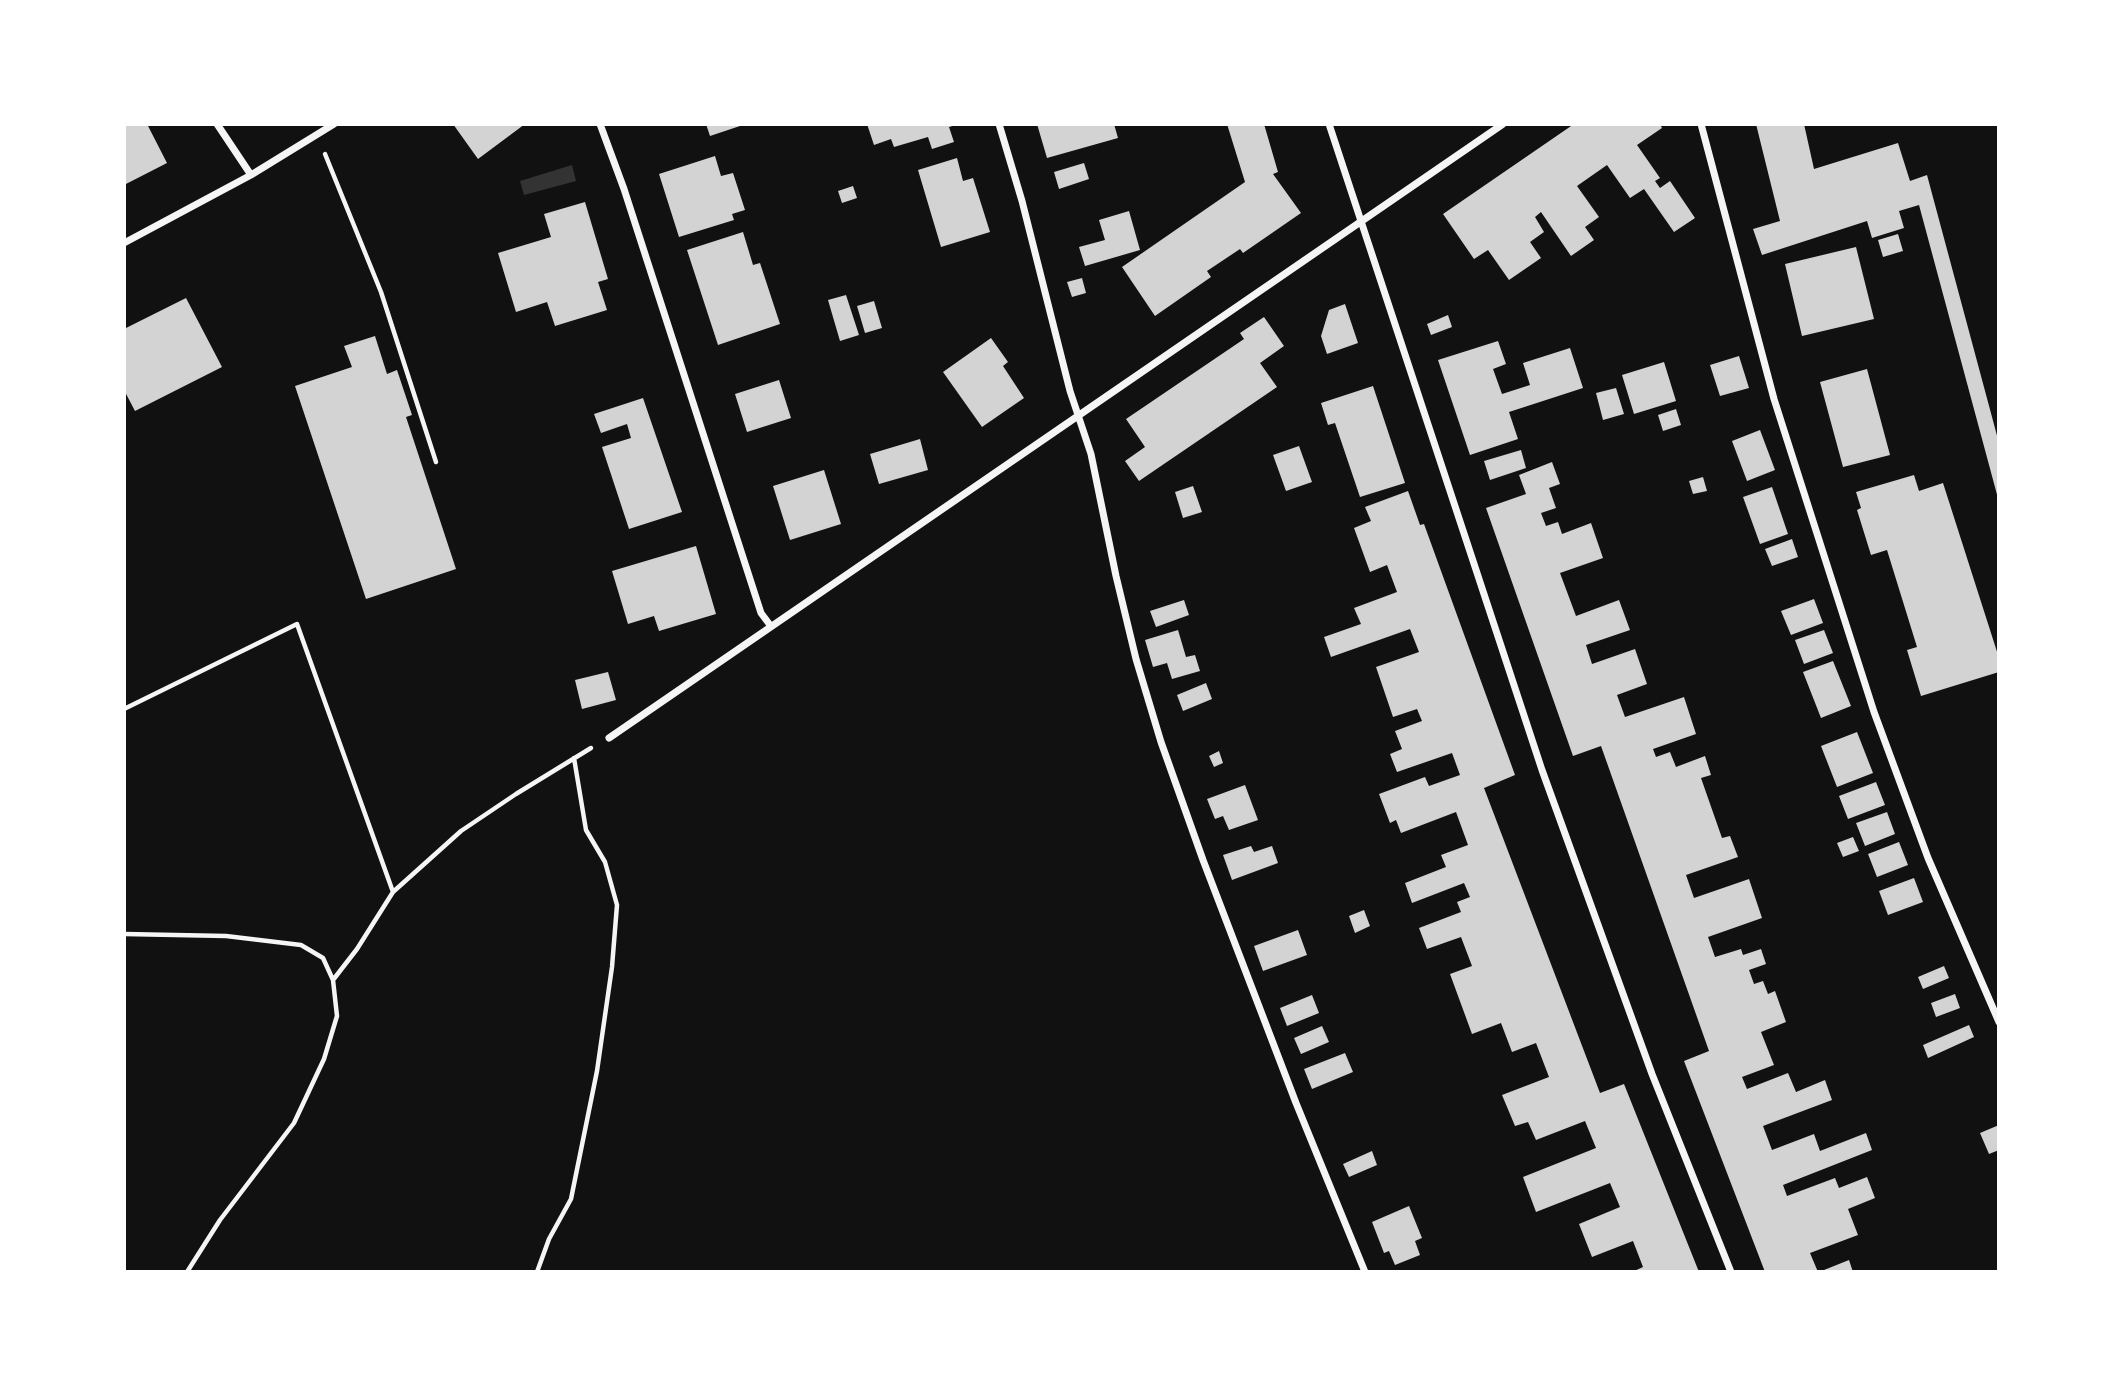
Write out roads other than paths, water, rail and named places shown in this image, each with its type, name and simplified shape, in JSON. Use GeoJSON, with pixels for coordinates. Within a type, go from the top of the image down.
{"type":"FeatureCollection","features":[{"type":"Feature","properties":{"kind":"street"},"geometry":{"type":"LineString","coordinates":[[216,124],[251,175]]}},
{"type":"Feature","properties":{"kind":"street"},"geometry":{"type":"LineString","coordinates":[[124,243],[251,175],[334,124]]}},
{"type":"Feature","properties":{"kind":"street"},"geometry":{"type":"LineString","coordinates":[[600,124],[624,189],[761,613],[771,625]]}},
{"type":"Feature","properties":{"kind":"street"},"geometry":{"type":"LineString","coordinates":[[999,124],[1022,201],[1070,391],[1091,454],[1136,659],[1161,742],[1296,1103],[1365,1272]]}},
{"type":"Feature","properties":{"kind":"street"},"geometry":{"type":"LineString","coordinates":[[1329,124],[1542,770],[1652,1074],[1731,1272]]}},
{"type":"Feature","properties":{"kind":"street"},"geometry":{"type":"LineString","coordinates":[[609,738],[1503,124]]}},
{"type":"Feature","properties":{"kind":"street"},"geometry":{"type":"LineString","coordinates":[[1702,124],[1774,399],[1836,598],[1874,712],[1928,858],[1999,1022]]}}]}
